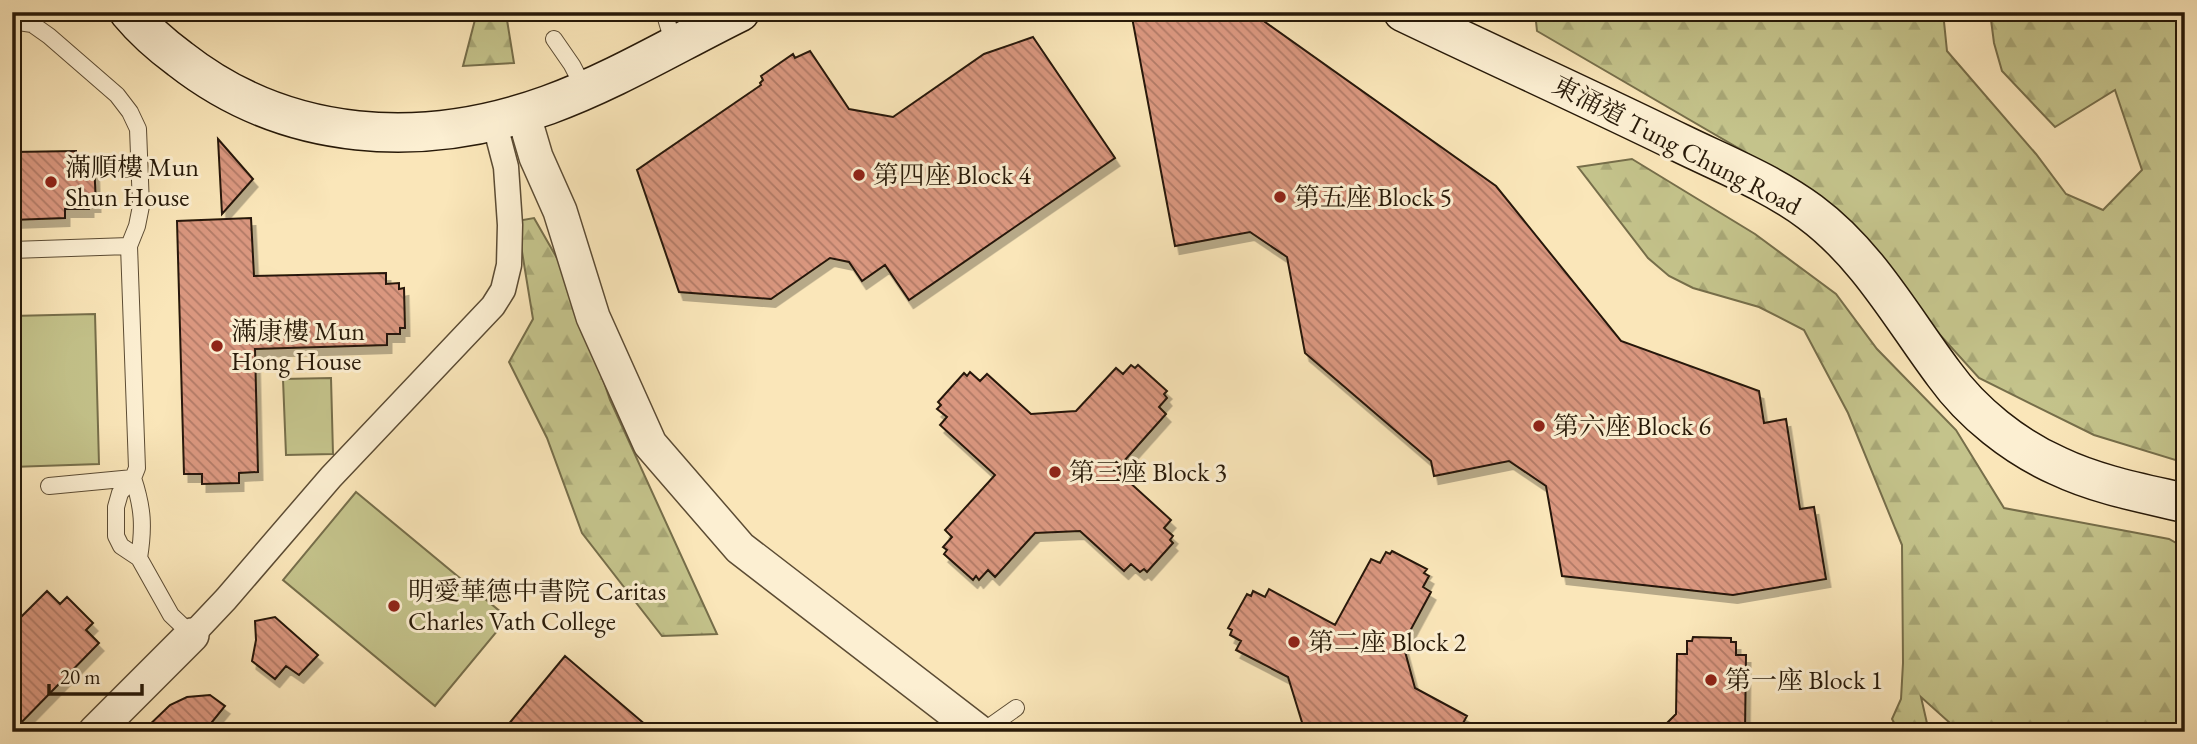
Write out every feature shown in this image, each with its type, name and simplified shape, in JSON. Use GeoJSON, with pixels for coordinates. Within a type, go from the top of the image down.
{"type":"FeatureCollection","features":[{"type":"Feature","properties":{"kind":"main road"},"geometry":{"type":"LineString","coordinates":[[129,12],[164,47],[202,75],[259,106],[332,128],[372,132],[429,131],[508,117],[585,90],[668,29],[740,12]]}},
{"type":"Feature","properties":{"kind":"main road","name":"東涌道 Tung Chung Road"},"geometry":{"type":"LineString","coordinates":[[1402,12],[1670,138],[1792,200],[1825,224],[1857,255],[1891,297],[1946,378],[2003,432],[2025,448],[2068,470],[2131,491],[2185,503]]}},
{"type":"Feature","properties":{"kind":"street"},"geometry":{"type":"LineString","coordinates":[[95,732],[226,599],[331,477],[493,306],[503,290],[509,265],[510,225],[506,167],[508,117]]}},
{"type":"Feature","properties":{"kind":"street"},"geometry":{"type":"LineString","coordinates":[[508,117],[536,157],[560,211],[593,317],[650,444],[740,548],[980,732]]}},
{"type":"Feature","properties":{"kind":"lane"},"geometry":{"type":"LineString","coordinates":[[12,21],[32,24],[49,36],[117,95],[130,112],[138,129],[141,206],[129,246],[137,468],[133,478],[120,493],[116,507],[116,536],[121,546],[139,558],[171,615],[192,635]]}},
{"type":"Feature","properties":{"kind":"lane"},"geometry":{"type":"LineString","coordinates":[[554,39],[585,90]]}},
{"type":"Feature","properties":{"kind":"lane"},"geometry":{"type":"LineString","coordinates":[[12,250],[129,246]]}},
{"type":"Feature","properties":{"kind":"lane"},"geometry":{"type":"LineString","coordinates":[[49,486],[133,478]]}},
{"type":"Feature","properties":{"kind":"lane"},"geometry":{"type":"LineString","coordinates":[[133,478],[141,501],[142,536],[139,558]]}},
{"type":"Feature","properties":{"kind":"lane"},"geometry":{"type":"LineString","coordinates":[[980,732],[1016,708]]}},
{"type":"Feature","properties":{"kind":"green space"},"geometry":{"type":"Polygon","coordinates":[[[477,12],[568,12],[564,17],[507,20],[514,63],[463,66],[477,12]]]}},
{"type":"Feature","properties":{"kind":"green space"},"geometry":{"type":"Polygon","coordinates":[[[1535,12],[1943,12],[1947,51],[2036,154],[2066,194],[2103,210],[2142,170],[2115,90],[2055,127],[2002,71],[1994,43],[1990,12],[2185,12],[2185,463],[2094,435],[1979,378],[1800,184],[1537,31],[1535,12]]]}},
{"type":"Feature","properties":{"kind":"green space"},"geometry":{"type":"Polygon","coordinates":[[[1632,159],[1755,234],[1836,294],[1877,349],[1956,430],[2004,508],[2169,539],[2185,548],[2185,732],[1960,732],[1921,697],[1929,732],[1899,732],[1892,719],[1901,699],[1902,545],[1848,413],[1804,330],[1759,307],[1693,288],[1669,276],[1648,258],[1578,167],[1632,159]]]}},
{"type":"Feature","properties":{"kind":"green space"},"geometry":{"type":"Polygon","coordinates":[[[534,218],[569,279],[610,400],[717,634],[662,636],[582,533],[547,438],[509,362],[533,319],[517,221],[534,218]]]}},
{"type":"Feature","properties":{"kind":"green space"},"geometry":{"type":"Polygon","coordinates":[[[95,314],[99,464],[12,467],[12,316],[95,314]]]}},
{"type":"Feature","properties":{"kind":"green space"},"geometry":{"type":"Polygon","coordinates":[[[331,378],[333,454],[286,455],[283,379],[331,378]]]}},
{"type":"Feature","properties":{"kind":"green space"},"geometry":{"type":"Polygon","coordinates":[[[356,492],[508,618],[435,706],[283,580],[356,492]]]}},
{"type":"Feature","properties":{"kind":"building"},"geometry":{"type":"Polygon","coordinates":[[[1131,12],[1251,12],[1496,186],[1621,341],[1759,391],[1764,423],[1786,419],[1800,509],[1814,507],[1826,579],[1733,595],[1562,576],[1546,486],[1509,461],[1434,476],[1431,461],[1305,353],[1287,257],[1250,232],[1175,246],[1131,12]]]}},
{"type":"Feature","properties":{"kind":"building"},"geometry":{"type":"Polygon","coordinates":[[[1033,37],[1115,158],[909,300],[885,265],[862,281],[849,262],[830,258],[771,299],[679,292],[637,170],[761,85],[761,76],[793,54],[795,58],[810,51],[849,109],[893,117],[984,54],[1033,37]]]}},
{"type":"Feature","properties":{"kind":"building"},"geometry":{"type":"Polygon","coordinates":[[[218,139],[253,179],[222,214],[218,139]]]}},
{"type":"Feature","properties":{"kind":"building","name":"滿順樓 Mun Shun House"},"geometry":{"type":"Polygon","coordinates":[[[76,151],[76,157],[87,156],[87,162],[94,162],[96,204],[89,204],[89,209],[65,209],[65,218],[12,220],[12,152],[76,151]]]}},
{"type":"Feature","properties":{"kind":"building","name":"滿康樓 Mun Hong House"},"geometry":{"type":"Polygon","coordinates":[[[251,218],[254,276],[386,273],[386,284],[399,283],[399,289],[404,288],[405,328],[400,328],[400,334],[387,334],[387,345],[255,349],[258,472],[239,473],[239,483],[202,484],[202,474],[184,474],[177,221],[251,218]]]}},
{"type":"Feature","properties":{"kind":"building","name":"第三座 Block 3"},"geometry":{"type":"Polygon","coordinates":[[[1131,365],[1135,368],[1138,365],[1167,391],[1164,394],[1167,398],[1159,407],[1166,414],[1116,470],[1171,520],[1164,528],[1173,536],[1170,540],[1173,543],[1147,572],[1144,569],[1140,572],[1131,564],[1124,571],[1080,531],[1035,533],[995,577],[988,570],[979,580],[976,576],[973,580],[944,554],[947,550],[943,547],[952,537],[945,530],[995,475],[940,425],[947,417],[937,409],[941,405],[938,402],[964,373],[967,376],[970,372],[980,381],[987,374],[1031,414],[1076,411],[1116,368],[1123,374],[1131,365]]]}},
{"type":"Feature","properties":{"kind":"building","name":"第二座 Block 2"},"geometry":{"type":"Polygon","coordinates":[[[1392,551],[1427,569],[1424,573],[1429,576],[1423,587],[1431,592],[1403,644],[1415,688],[1467,716],[1458,732],[1305,732],[1288,677],[1236,650],[1241,641],[1230,635],[1232,630],[1228,628],[1247,594],[1251,596],[1253,591],[1265,597],[1269,589],[1335,625],[1371,559],[1380,563],[1386,552],[1390,554],[1392,551]]]}},
{"type":"Feature","properties":{"kind":"building"},"geometry":{"type":"Polygon","coordinates":[[[47,591],[60,604],[67,597],[93,623],[86,630],[99,643],[12,732],[12,626],[47,591]]]}},
{"type":"Feature","properties":{"kind":"building"},"geometry":{"type":"Polygon","coordinates":[[[275,617],[318,655],[299,675],[286,666],[275,679],[252,661],[256,640],[255,621],[275,617]]]}},
{"type":"Feature","properties":{"kind":"building","name":"第一座 Block 1"},"geometry":{"type":"Polygon","coordinates":[[[1693,637],[1731,638],[1731,642],[1736,642],[1736,655],[1746,655],[1745,732],[1658,732],[1676,714],[1677,654],[1687,654],[1687,641],[1692,641],[1693,637]]]}},
{"type":"Feature","properties":{"kind":"building"},"geometry":{"type":"Polygon","coordinates":[[[565,656],[654,732],[502,732],[565,656]]]}},
{"type":"Feature","properties":{"kind":"building"},"geometry":{"type":"Polygon","coordinates":[[[210,695],[225,706],[204,732],[142,732],[170,705],[187,697],[210,695]]]}},
{"type":"Feature","properties":{"kind":"place","name":"第四座 Block 4"},"geometry":{"type":"Point","coordinates":[859,175]}},
{"type":"Feature","properties":{"kind":"place","name":"滿順樓 Mun Shun House"},"geometry":{"type":"Point","coordinates":[51,182]}},
{"type":"Feature","properties":{"kind":"place","name":"第五座 Block 5"},"geometry":{"type":"Point","coordinates":[1280,197]}},
{"type":"Feature","properties":{"kind":"place","name":"滿康樓 Mun Hong House"},"geometry":{"type":"Point","coordinates":[217,346]}},
{"type":"Feature","properties":{"kind":"place","name":"第六座 Block 6"},"geometry":{"type":"Point","coordinates":[1539,426]}},
{"type":"Feature","properties":{"kind":"place","name":"第三座 Block 3"},"geometry":{"type":"Point","coordinates":[1055,472]}},
{"type":"Feature","properties":{"kind":"place","name":"明愛華德中書院 Caritas Charles Vath College"},"geometry":{"type":"Point","coordinates":[394,606]}},
{"type":"Feature","properties":{"kind":"place","name":"第二座 Block 2"},"geometry":{"type":"Point","coordinates":[1294,642]}},
{"type":"Feature","properties":{"kind":"place","name":"第一座 Block 1"},"geometry":{"type":"Point","coordinates":[1711,680]}}]}
